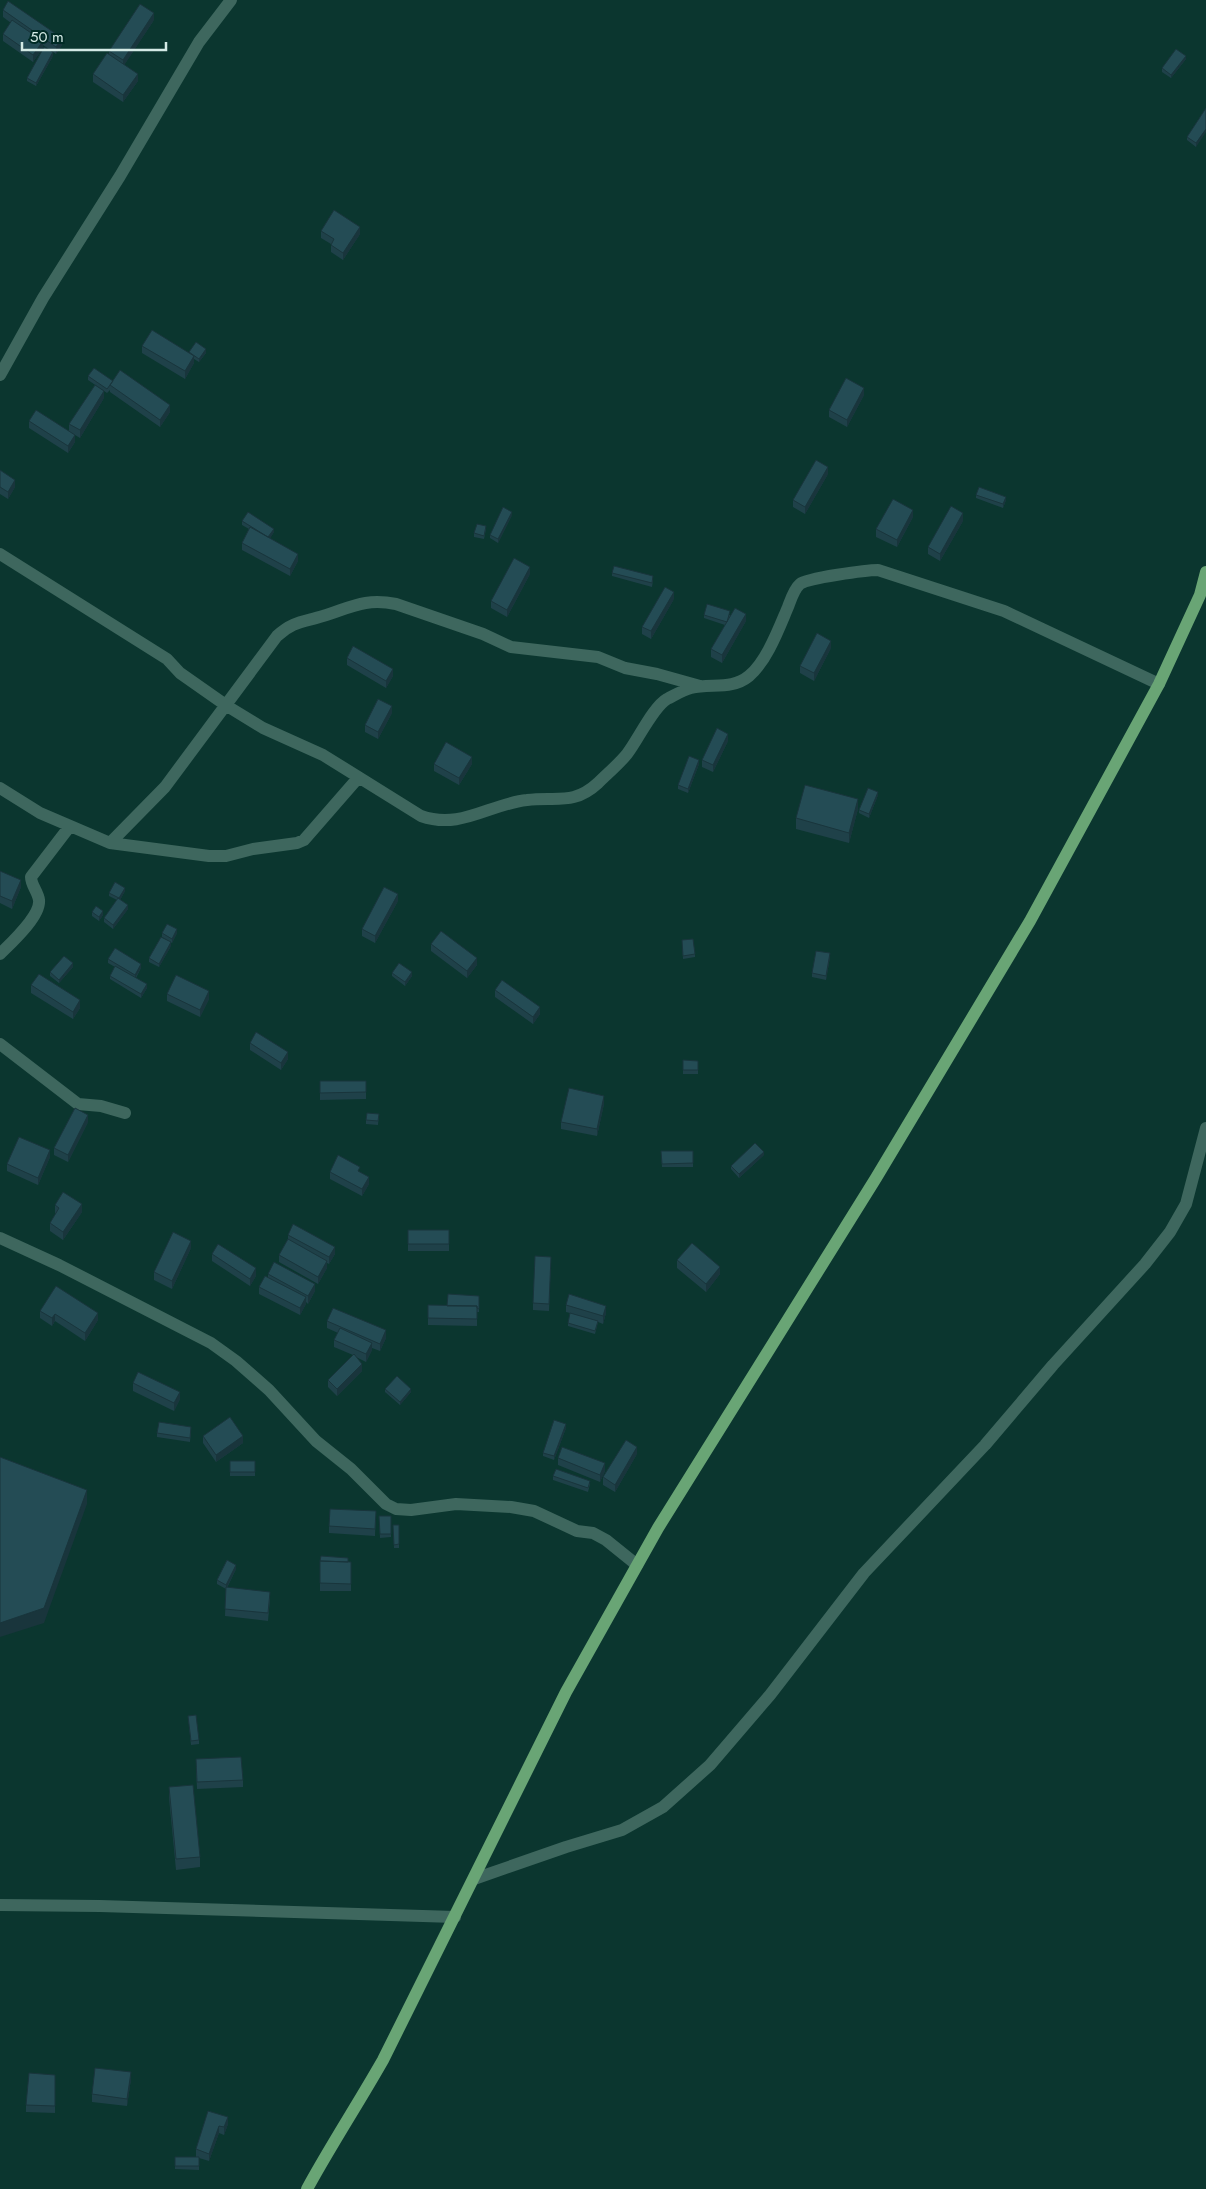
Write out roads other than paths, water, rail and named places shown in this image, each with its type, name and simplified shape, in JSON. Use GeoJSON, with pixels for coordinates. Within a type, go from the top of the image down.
{"type":"FeatureCollection","features":[{"type":"Feature","properties":{"kind":"main road"},"geometry":{"type":"LineString","coordinates":[[306,2189],[383,2060],[566,1692],[658,1528],[876,1178],[1025,929],[1203,600],[1206,572]]}},
{"type":"Feature","properties":{"kind":"street"},"geometry":{"type":"LineString","coordinates":[[0,375],[43,298],[120,176],[199,42],[230,0]]}},
{"type":"Feature","properties":{"kind":"street"},"geometry":{"type":"LineString","coordinates":[[0,554],[167,660],[180,673],[227,706],[263,728],[323,755],[421,816],[438,821],[460,819],[527,800],[564,800],[581,796],[627,754],[665,701],[690,688],[739,682],[756,669],[801,582],[867,570],[878,570],[1004,611],[1159,684]]}},
{"type":"Feature","properties":{"kind":"street"},"geometry":{"type":"LineString","coordinates":[[110,843],[165,787],[227,706],[277,636],[286,628],[299,621],[323,616],[354,604],[368,601],[396,604],[483,634],[511,647],[598,657],[625,668],[702,686]]}},
{"type":"Feature","properties":{"kind":"street"},"geometry":{"type":"LineString","coordinates":[[0,788],[40,813],[110,843],[209,856],[226,856],[253,849],[297,843],[304,840],[358,778]]}},
{"type":"Feature","properties":{"kind":"street"},"geometry":{"type":"LineString","coordinates":[[0,954],[24,930],[38,910],[39,898],[31,877],[70,826]]}},
{"type":"Feature","properties":{"kind":"street"},"geometry":{"type":"LineString","coordinates":[[0,1044],[78,1104],[101,1106],[125,1113]]}},
{"type":"Feature","properties":{"kind":"street"},"geometry":{"type":"LineString","coordinates":[[474,1879],[622,1830],[663,1807],[710,1766],[770,1696],[864,1574],[985,1444],[1053,1364],[1145,1264],[1170,1232],[1186,1204],[1206,1128]]}},
{"type":"Feature","properties":{"kind":"street"},"geometry":{"type":"LineString","coordinates":[[0,1238],[59,1265],[212,1343],[269,1390],[316,1442],[351,1469],[386,1504],[396,1509],[411,1510],[456,1504],[511,1507],[534,1511],[577,1531],[593,1533],[606,1540],[638,1565]]}},
{"type":"Feature","properties":{"kind":"street"},"geometry":{"type":"LineString","coordinates":[[0,1905],[110,1906],[455,1917]]}}]}
